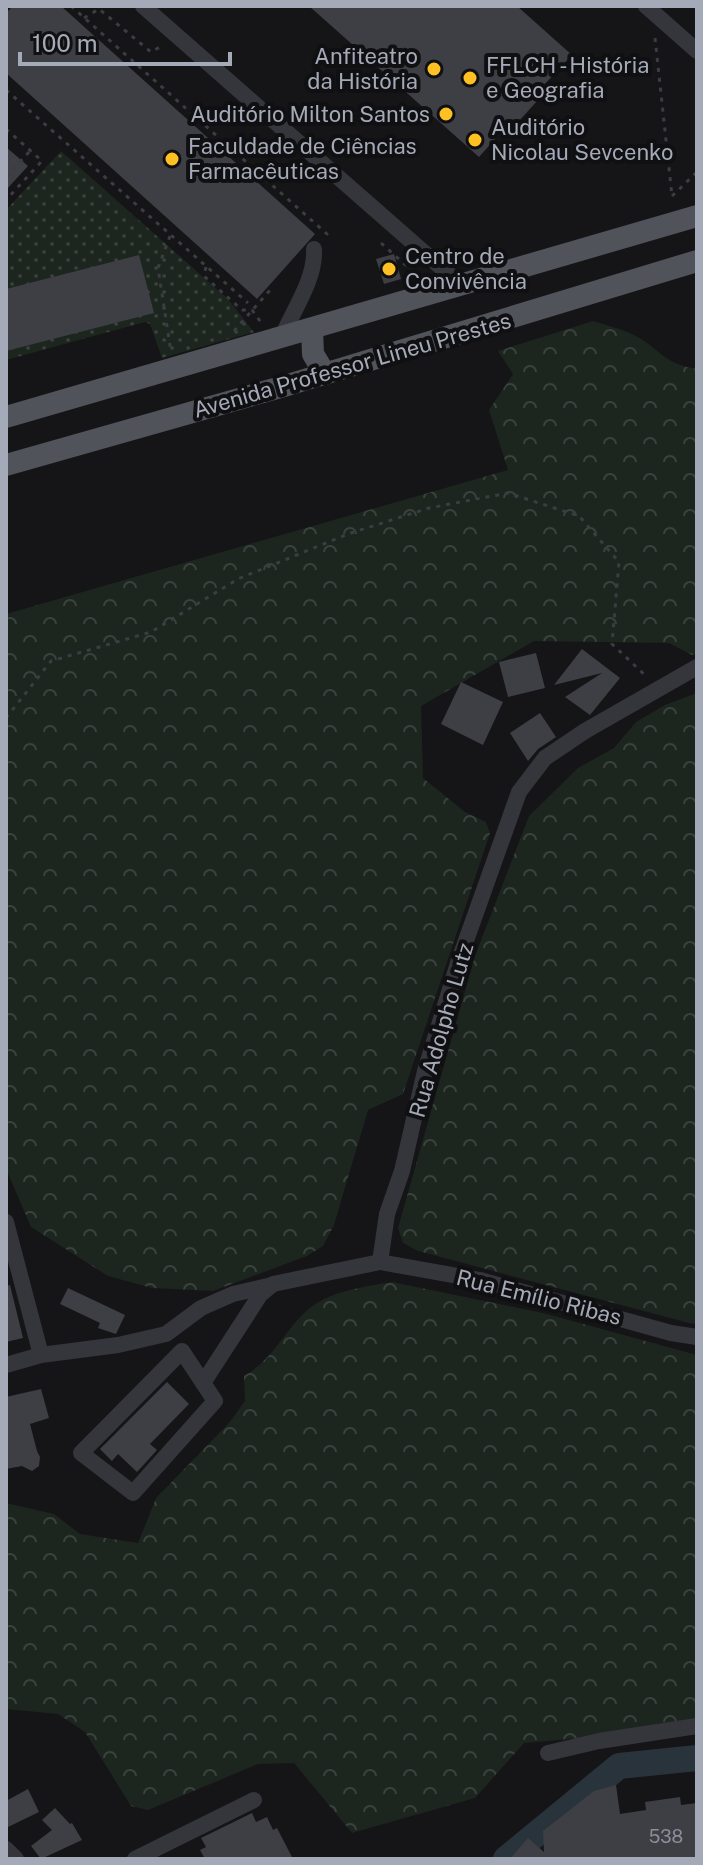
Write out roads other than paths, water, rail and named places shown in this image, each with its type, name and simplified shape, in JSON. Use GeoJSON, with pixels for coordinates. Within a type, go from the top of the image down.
{"type":"FeatureCollection","features":[{"type":"Feature","properties":{"kind":"main road","name":"Avenida Professor Lineu Prestes"},"geometry":{"type":"LineString","coordinates":[[6,417],[697,216]]}},
{"type":"Feature","properties":{"kind":"main road","name":"Avenida Professor Lineu Prestes"},"geometry":{"type":"LineString","coordinates":[[6,465],[325,374],[697,261]]}},
{"type":"Feature","properties":{"kind":"main road"},"geometry":{"type":"LineString","coordinates":[[312,329],[313,354],[325,374]]}},
{"type":"Feature","properties":{"kind":"main road"},"geometry":{"type":"LineString","coordinates":[[285,338],[297,351],[301,381]]}},
{"type":"Feature","properties":{"kind":"street"},"geometry":{"type":"LineString","coordinates":[[143,6],[460,284]]}},
{"type":"Feature","properties":{"kind":"street"},"geometry":{"type":"LineString","coordinates":[[657,10],[697,51]]}},
{"type":"Feature","properties":{"kind":"street"},"geometry":{"type":"LineString","coordinates":[[285,338],[310,275],[314,249]]}},
{"type":"Feature","properties":{"kind":"street","name":"Rua Adolpho Lutz"},"geometry":{"type":"LineString","coordinates":[[380,1262],[387,1214],[402,1171],[425,1071],[458,963],[519,792],[545,758],[585,731],[697,667]]}},
{"type":"Feature","properties":{"kind":"street"},"geometry":{"type":"LineString","coordinates":[[6,1222],[41,1355]]}},
{"type":"Feature","properties":{"kind":"street"},"geometry":{"type":"LineString","coordinates":[[6,1365],[41,1355],[118,1345],[166,1334],[201,1308],[233,1294],[380,1262]]}},
{"type":"Feature","properties":{"kind":"street","name":"Rua Emílio Ribas"},"geometry":{"type":"LineString","coordinates":[[380,1262],[480,1280],[671,1333],[697,1337]]}},
{"type":"Feature","properties":{"kind":"street"},"geometry":{"type":"LineString","coordinates":[[203,1383],[260,1295],[273,1284]]}},
{"type":"Feature","properties":{"kind":"street"},"geometry":{"type":"LineString","coordinates":[[182,1351],[203,1383],[215,1401],[133,1493],[81,1453],[182,1351]]}},
{"type":"Feature","properties":{"kind":"street"},"geometry":{"type":"LineString","coordinates":[[548,1753],[599,1741],[697,1726]]}},
{"type":"Feature","properties":{"kind":"street"},"geometry":{"type":"LineString","coordinates":[[135,1859],[254,1800]]}},
{"type":"Feature","properties":{"kind":"waterway"},"geometry":{"type":"LineString","coordinates":[[506,1859],[619,1766],[697,1758]]}},
{"type":"Feature","properties":{"kind":"place","name":"Anfiteatro da História"},"geometry":{"type":"Point","coordinates":[434,69]}},
{"type":"Feature","properties":{"kind":"place","name":"FFLCH - História e Geografia"},"geometry":{"type":"Point","coordinates":[470,78]}},
{"type":"Feature","properties":{"kind":"place","name":"Auditório Milton Santos"},"geometry":{"type":"Point","coordinates":[446,114]}},
{"type":"Feature","properties":{"kind":"place","name":"Auditório Nicolau Sevcenko"},"geometry":{"type":"Point","coordinates":[475,140]}},
{"type":"Feature","properties":{"kind":"place","name":"Faculdade de Ciências Farmacêuticas"},"geometry":{"type":"Point","coordinates":[172,159]}},
{"type":"Feature","properties":{"kind":"place","name":"Centro de Convivência"},"geometry":{"type":"Point","coordinates":[389,269]}}]}
